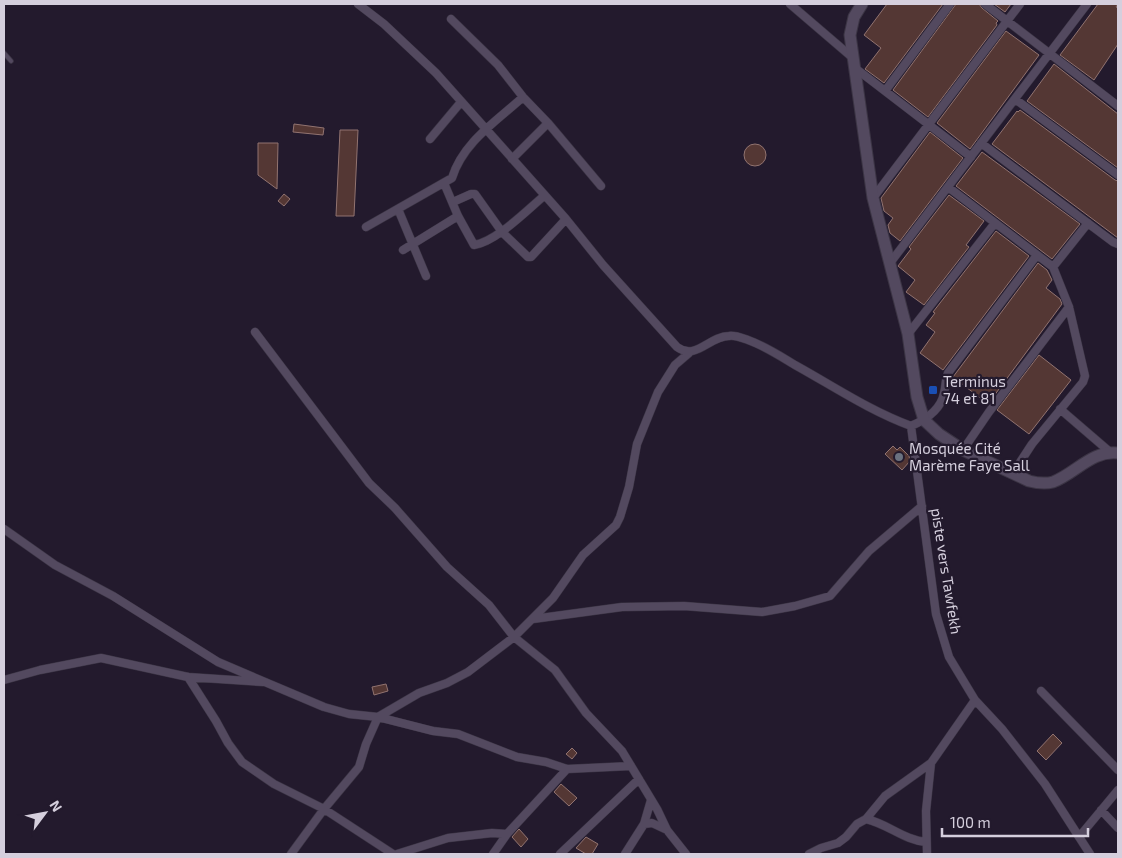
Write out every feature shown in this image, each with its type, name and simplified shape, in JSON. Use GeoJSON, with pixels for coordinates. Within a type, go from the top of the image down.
{"type":"FeatureCollection","features":[{"type":"Feature","properties":{"kind":"street"},"geometry":{"type":"LineString","coordinates":[[358,4],[384,24],[436,73],[566,219],[603,265],[676,348],[689,353]]}},
{"type":"Feature","properties":{"kind":"street"},"geometry":{"type":"LineString","coordinates":[[790,4],[886,91],[971,157]]}},
{"type":"Feature","properties":{"kind":"street"},"geometry":{"type":"LineString","coordinates":[[862,4],[854,17],[850,35],[873,198],[908,334],[917,397],[924,420],[938,434],[963,450],[1029,481],[1038,483],[1053,482],[1093,458],[1114,452]]}},
{"type":"Feature","properties":{"kind":"street"},"geometry":{"type":"LineString","coordinates":[[886,91],[950,4]]}},
{"type":"Feature","properties":{"kind":"street"},"geometry":{"type":"LineString","coordinates":[[985,4],[1118,106]]}},
{"type":"Feature","properties":{"kind":"street"},"geometry":{"type":"LineString","coordinates":[[873,198],[1020,4]]}},
{"type":"Feature","properties":{"kind":"street"},"geometry":{"type":"LineString","coordinates":[[890,263],[1087,4]]}},
{"type":"Feature","properties":{"kind":"street"},"geometry":{"type":"LineString","coordinates":[[452,19],[498,65],[601,186]]}},
{"type":"Feature","properties":{"kind":"street"},"geometry":{"type":"LineString","coordinates":[[366,227],[452,178],[456,165],[468,147],[485,129],[523,96]]}},
{"type":"Feature","properties":{"kind":"street"},"geometry":{"type":"LineString","coordinates":[[1015,99],[1118,175]]}},
{"type":"Feature","properties":{"kind":"street"},"geometry":{"type":"LineString","coordinates":[[430,139],[461,102]]}},
{"type":"Feature","properties":{"kind":"street"},"geometry":{"type":"LineString","coordinates":[[512,159],[548,123]]}},
{"type":"Feature","properties":{"kind":"street"},"geometry":{"type":"LineString","coordinates":[[981,143],[1088,224],[1118,244]]}},
{"type":"Feature","properties":{"kind":"street"},"geometry":{"type":"LineString","coordinates":[[444,183],[458,216],[474,245],[502,232],[544,196]]}},
{"type":"Feature","properties":{"kind":"street"},"geometry":{"type":"LineString","coordinates":[[948,186],[1053,267],[1069,307],[1085,376],[1083,382],[1032,444],[1013,473]]}},
{"type":"Feature","properties":{"kind":"street"},"geometry":{"type":"LineString","coordinates":[[453,202],[475,194],[502,232],[528,257],[566,219]]}},
{"type":"Feature","properties":{"kind":"street"},"geometry":{"type":"LineString","coordinates":[[398,209],[426,276]]}},
{"type":"Feature","properties":{"kind":"street"},"geometry":{"type":"LineString","coordinates":[[403,250],[458,216]]}},
{"type":"Feature","properties":{"kind":"street"},"geometry":{"type":"LineString","coordinates":[[908,334],[995,223]]}},
{"type":"Feature","properties":{"kind":"street"},"geometry":{"type":"LineString","coordinates":[[1053,267],[1088,224]]}},
{"type":"Feature","properties":{"kind":"street"},"geometry":{"type":"LineString","coordinates":[[291,854],[359,766],[378,717],[419,693],[468,672],[514,637],[553,598],[583,555],[616,525],[629,487],[637,444],[650,417],[658,392],[675,366],[689,353],[723,337],[735,336],[768,349],[866,406],[911,426],[924,420],[935,411],[943,399],[948,373],[1037,255]]}},
{"type":"Feature","properties":{"kind":"street"},"geometry":{"type":"LineString","coordinates":[[963,450],[989,412],[1069,307]]}},
{"type":"Feature","properties":{"kind":"street"},"geometry":{"type":"LineString","coordinates":[[255,332],[369,483],[395,508],[446,567],[489,605],[514,637],[554,670],[586,714],[622,751],[667,830],[686,854]]}},
{"type":"Feature","properties":{"kind":"street"},"geometry":{"type":"LineString","coordinates":[[1060,409],[1114,452]]}},
{"type":"Feature","properties":{"kind":"street","name":"piste vers Tawfekh"},"geometry":{"type":"LineString","coordinates":[[911,426],[936,614],[950,656],[975,700],[1020,751],[1045,784],[1090,854]]}},
{"type":"Feature","properties":{"kind":"street"},"geometry":{"type":"LineString","coordinates":[[533,619],[622,607],[684,606],[762,612],[795,606],[830,596],[869,551],[922,506]]}},
{"type":"Feature","properties":{"kind":"street"},"geometry":{"type":"LineString","coordinates":[[4,530],[55,565],[113,596],[218,662],[334,710],[378,717],[433,731],[458,734],[518,757],[546,762],[567,769],[631,766]]}},
{"type":"Feature","properties":{"kind":"street"},"geometry":{"type":"LineString","coordinates":[[4,680],[40,670],[101,658],[188,678],[270,683]]}},
{"type":"Feature","properties":{"kind":"street"},"geometry":{"type":"LineString","coordinates":[[188,678],[228,743],[242,762],[274,784],[324,809],[393,854]]}},
{"type":"Feature","properties":{"kind":"street"},"geometry":{"type":"LineString","coordinates":[[1041,692],[1118,770]]}},
{"type":"Feature","properties":{"kind":"street"},"geometry":{"type":"LineString","coordinates":[[809,854],[838,843],[846,837],[857,824],[866,819],[885,796],[930,762],[975,700]]}},
{"type":"Feature","properties":{"kind":"street"},"geometry":{"type":"LineString","coordinates":[[927,854],[926,811],[930,762]]}},
{"type":"Feature","properties":{"kind":"street"},"geometry":{"type":"LineString","coordinates":[[493,854],[508,834],[567,769]]}},
{"type":"Feature","properties":{"kind":"street"},"geometry":{"type":"LineString","coordinates":[[560,854],[639,779]]}},
{"type":"Feature","properties":{"kind":"street"},"geometry":{"type":"LineString","coordinates":[[1080,837],[1118,790]]}},
{"type":"Feature","properties":{"kind":"street"},"geometry":{"type":"LineString","coordinates":[[625,854],[644,824],[651,800]]}},
{"type":"Feature","properties":{"kind":"street"},"geometry":{"type":"LineString","coordinates":[[1101,810],[1118,828]]}},
{"type":"Feature","properties":{"kind":"street"},"geometry":{"type":"LineString","coordinates":[[866,819],[882,823],[902,835],[919,842],[926,842]]}},
{"type":"Feature","properties":{"kind":"street"},"geometry":{"type":"LineString","coordinates":[[644,824],[652,823],[667,830]]}},
{"type":"Feature","properties":{"kind":"street"},"geometry":{"type":"LineString","coordinates":[[397,854],[448,838],[492,833],[508,834]]}},
{"type":"Feature","properties":{"kind":"lane"},"geometry":{"type":"LineString","coordinates":[[4,53],[11,61]]}},
{"type":"Feature","properties":{"kind":"building"},"geometry":{"type":"Polygon","coordinates":[[[887,4],[943,4],[884,83],[865,69],[881,48],[864,35],[887,4]]]}},
{"type":"Feature","properties":{"kind":"building"},"geometry":{"type":"Polygon","coordinates":[[[956,4],[979,4],[998,21],[997,25],[928,117],[893,90],[956,4]]]}},
{"type":"Feature","properties":{"kind":"building"},"geometry":{"type":"Polygon","coordinates":[[[994,4],[1011,4],[1005,12],[994,4]]]}},
{"type":"Feature","properties":{"kind":"building"},"geometry":{"type":"Polygon","coordinates":[[[1098,4],[1118,4],[1116,7],[1118,8],[1118,44],[1094,80],[1060,55],[1098,4]]]}},
{"type":"Feature","properties":{"kind":"building"},"geometry":{"type":"Polygon","coordinates":[[[1006,31],[1039,55],[970,149],[937,123],[1006,31]]]}},
{"type":"Feature","properties":{"kind":"building"},"geometry":{"type":"Polygon","coordinates":[[[1054,64],[1118,114],[1118,168],[1027,101],[1054,64]]]}},
{"type":"Feature","properties":{"kind":"building"},"geometry":{"type":"Polygon","coordinates":[[[1020,110],[1118,181],[1118,238],[992,144],[1017,111],[1020,110]]]}},
{"type":"Feature","properties":{"kind":"building"},"geometry":{"type":"Polygon","coordinates":[[[294,124],[324,128],[323,135],[293,132],[294,124]]]}},
{"type":"Feature","properties":{"kind":"building"},"geometry":{"type":"Polygon","coordinates":[[[340,130],[358,130],[354,216],[336,216],[340,130]]]}},
{"type":"Feature","properties":{"kind":"building"},"geometry":{"type":"Polygon","coordinates":[[[930,132],[963,158],[900,241],[890,233],[888,225],[893,218],[884,211],[881,198],[930,132]]]}},
{"type":"Feature","properties":{"kind":"building"},"geometry":{"type":"Polygon","coordinates":[[[258,143],[278,143],[277,189],[258,175],[258,143]]]}},
{"type":"Feature","properties":{"kind":"building"},"geometry":{"type":"Polygon","coordinates":[[[751,144],[759,144],[766,151],[766,159],[759,166],[751,166],[744,159],[744,151],[751,144]]]}},
{"type":"Feature","properties":{"kind":"building"},"geometry":{"type":"Polygon","coordinates":[[[982,152],[1080,224],[1052,259],[956,186],[982,152]]]}},
{"type":"Feature","properties":{"kind":"building"},"geometry":{"type":"Polygon","coordinates":[[[284,194],[290,199],[284,206],[278,201],[284,194]]]}},
{"type":"Feature","properties":{"kind":"building"},"geometry":{"type":"Polygon","coordinates":[[[949,195],[984,221],[966,245],[969,247],[924,305],[906,292],[915,280],[898,266],[911,249],[909,247],[949,195]]]}},
{"type":"Feature","properties":{"kind":"building"},"geometry":{"type":"Polygon","coordinates":[[[996,231],[1029,256],[943,370],[920,353],[935,332],[926,325],[935,313],[933,312],[996,231]]]}},
{"type":"Feature","properties":{"kind":"building"},"geometry":{"type":"Polygon","coordinates":[[[1038,263],[1047,270],[1052,280],[1046,288],[1060,299],[1062,304],[988,404],[953,377],[1038,263]]]}},
{"type":"Feature","properties":{"kind":"building"},"geometry":{"type":"Polygon","coordinates":[[[1039,355],[1071,380],[1029,434],[997,410],[1039,355]]]}},
{"type":"Feature","properties":{"kind":"building","name":"Mosquée Cité Marème Faye Sall"},"geometry":{"type":"Polygon","coordinates":[[[893,446],[897,450],[900,447],[909,456],[910,461],[902,470],[885,454],[893,446]]]}},
{"type":"Feature","properties":{"kind":"building"},"geometry":{"type":"Polygon","coordinates":[[[386,684],[388,691],[374,695],[372,687],[386,684]]]}},
{"type":"Feature","properties":{"kind":"building"},"geometry":{"type":"Polygon","coordinates":[[[1053,734],[1062,743],[1046,760],[1037,751],[1053,734]]]}},
{"type":"Feature","properties":{"kind":"building"},"geometry":{"type":"Polygon","coordinates":[[[572,748],[577,753],[572,759],[566,754],[572,748]]]}},
{"type":"Feature","properties":{"kind":"building"},"geometry":{"type":"Polygon","coordinates":[[[561,784],[577,798],[569,806],[554,792],[561,784]]]}},
{"type":"Feature","properties":{"kind":"building"},"geometry":{"type":"Polygon","coordinates":[[[519,829],[528,839],[521,847],[512,837],[519,829]]]}},
{"type":"Feature","properties":{"kind":"building"},"geometry":{"type":"Polygon","coordinates":[[[586,837],[598,844],[592,854],[586,854],[576,848],[586,837]]]}},
{"type":"Feature","properties":{"kind":"place","name":"Terminus 74 et 81"},"geometry":{"type":"Point","coordinates":[933,390]}},
{"type":"Feature","properties":{"kind":"place","name":"Mosquée Cité Marème Faye Sall"},"geometry":{"type":"Point","coordinates":[899,457]}}]}
